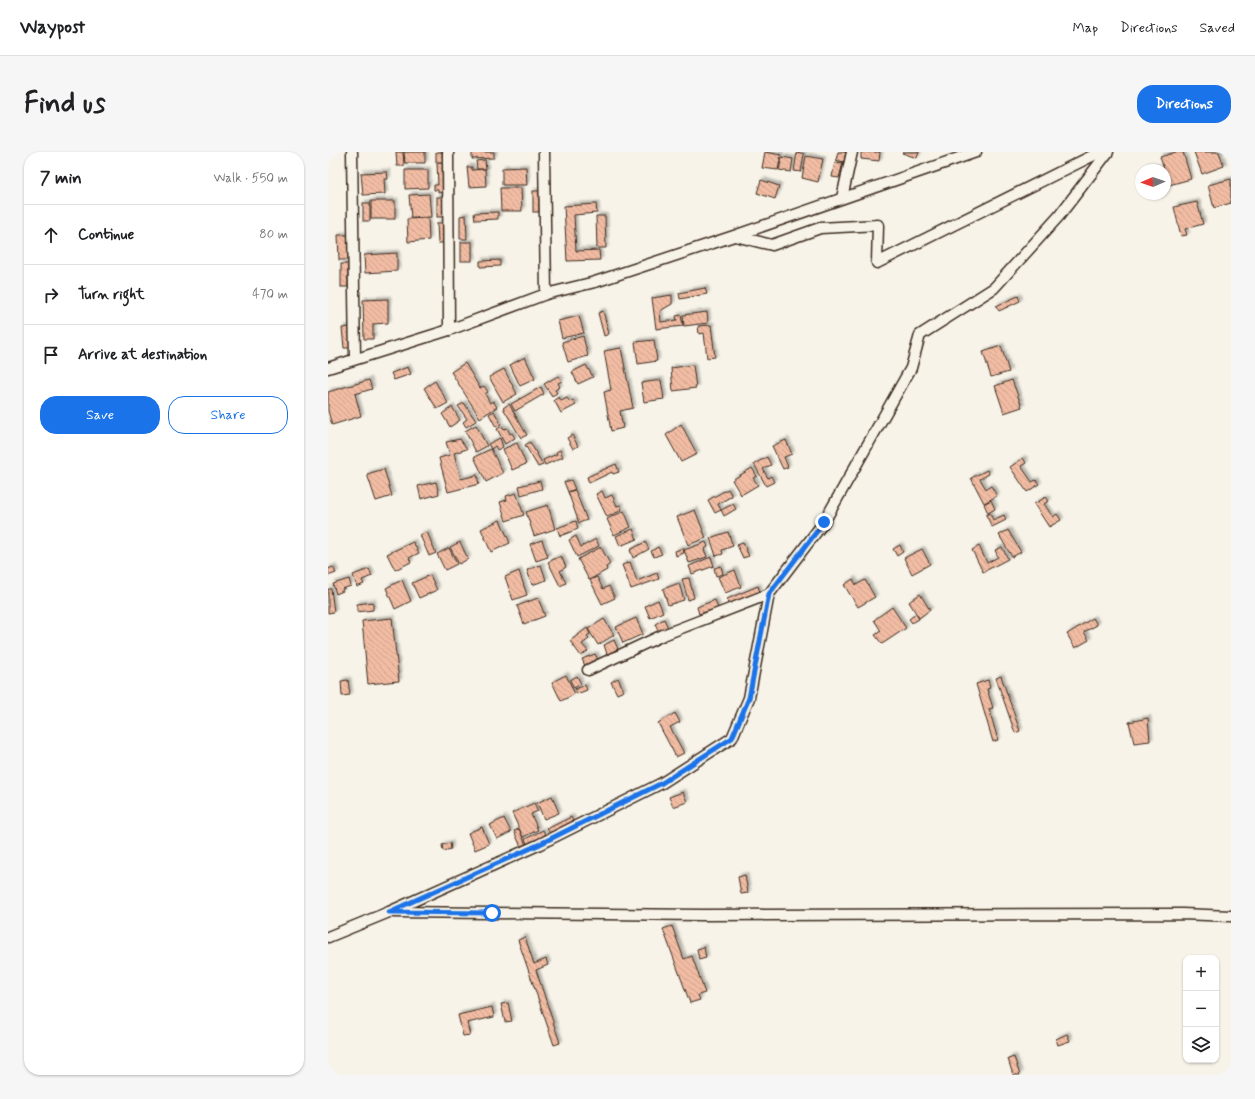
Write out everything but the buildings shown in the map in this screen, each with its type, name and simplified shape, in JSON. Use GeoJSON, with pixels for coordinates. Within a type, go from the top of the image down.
{"type":"FeatureCollection","features":[{"type":"Feature","properties":{"kind":"street"},"geometry":{"type":"LineString","coordinates":[[352,152],[355,359]]}},
{"type":"Feature","properties":{"kind":"street"},"geometry":{"type":"LineString","coordinates":[[448,152],[449,330]]}},
{"type":"Feature","properties":{"kind":"street"},"geometry":{"type":"LineString","coordinates":[[544,152],[546,294]]}},
{"type":"Feature","properties":{"kind":"street"},"geometry":{"type":"LineString","coordinates":[[842,198],[852,152]]}},
{"type":"Feature","properties":{"kind":"street"},"geometry":{"type":"LineString","coordinates":[[328,368],[449,330],[546,294],[595,282],[734,236],[842,198],[948,157],[976,152]]}},
{"type":"Feature","properties":{"kind":"street"},"geometry":{"type":"LineString","coordinates":[[734,236],[772,245],[820,228],[878,225],[877,262],[1100,152]]}},
{"type":"Feature","properties":{"kind":"street"},"geometry":{"type":"LineString","coordinates":[[328,937],[389,912],[538,845],[662,783],[732,738],[749,698],[769,594],[824,522],[911,368],[920,335],[994,288],[1059,216],[1108,152]]}},
{"type":"Feature","properties":{"kind":"street"},"geometry":{"type":"LineString","coordinates":[[588,670],[663,635],[769,594]]}},
{"type":"Feature","properties":{"kind":"street"},"geometry":{"type":"LineString","coordinates":[[389,912],[703,915],[1182,914],[1231,916]]}},
{"type":"Feature","properties":{"kind":"route"},"geometry":{"type":"LineString","coordinates":[[492,913],[389,912],[538,845],[662,783],[732,738],[749,698],[769,594],[824,522]]}}]}
